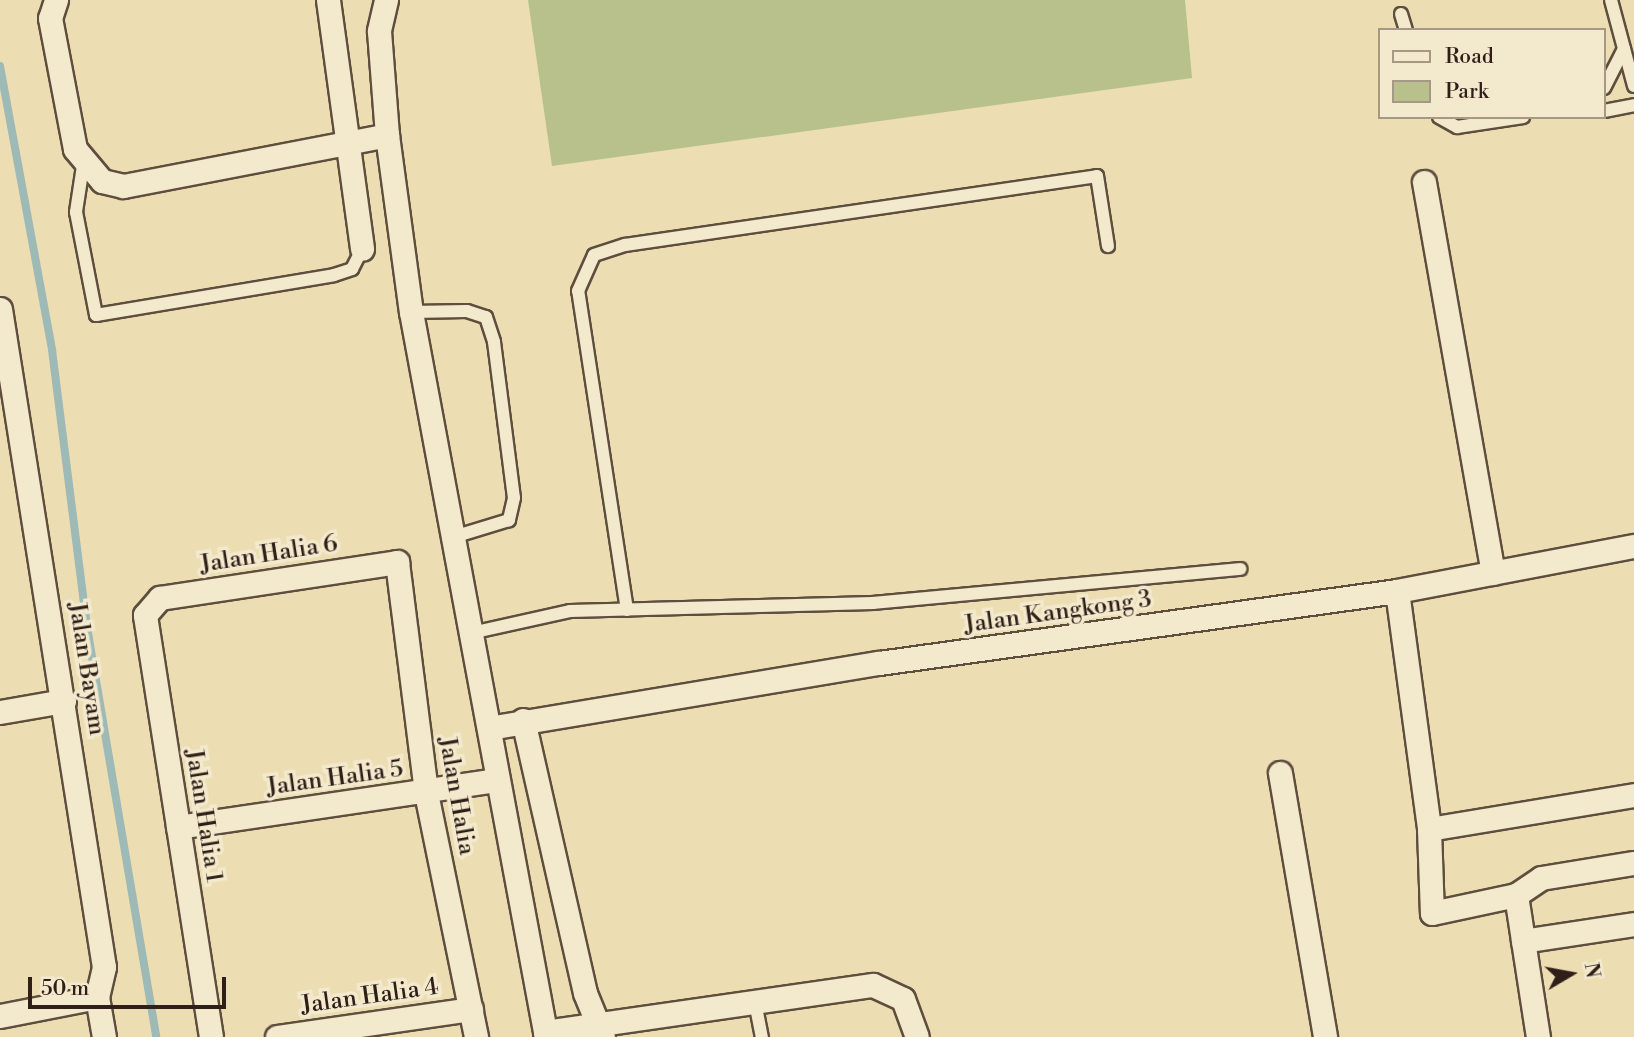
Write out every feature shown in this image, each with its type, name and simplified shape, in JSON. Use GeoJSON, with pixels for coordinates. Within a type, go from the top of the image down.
{"type":"FeatureCollection","features":[{"type":"Feature","properties":{"kind":"street"},"geometry":{"type":"LineString","coordinates":[[56,0],[50,18],[83,166],[123,186],[387,135]]}},
{"type":"Feature","properties":{"kind":"street"},"geometry":{"type":"LineString","coordinates":[[328,0],[362,249]]}},
{"type":"Feature","properties":{"kind":"street"},"geometry":{"type":"LineString","coordinates":[[386,0],[379,30],[387,135],[411,313],[546,1035],[601,1031],[755,1002],[873,985],[903,999],[917,1037]]}},
{"type":"Feature","properties":{"kind":"street"},"geometry":{"type":"LineString","coordinates":[[1424,182],[1493,573]]}},
{"type":"Feature","properties":{"kind":"street","name":"Jalan Bayam"},"geometry":{"type":"LineString","coordinates":[[0,309],[11,425],[64,701],[104,967],[97,998],[104,1037]]}},
{"type":"Feature","properties":{"kind":"street","name":"Jalan Kangkong 3"},"geometry":{"type":"LineString","coordinates":[[489,728],[523,720],[1396,591],[1634,546]]}},
{"type":"Feature","properties":{"kind":"street","name":"Jalan Halia 6"},"geometry":{"type":"LineString","coordinates":[[150,604],[397,562]]}},
{"type":"Feature","properties":{"kind":"street","name":"Jalan Halia"},"geometry":{"type":"LineString","coordinates":[[397,562],[426,793],[476,1037]]}},
{"type":"Feature","properties":{"kind":"street"},"geometry":{"type":"LineString","coordinates":[[1396,591],[1429,830],[1432,913],[1516,895],[1541,878],[1634,863]]}},
{"type":"Feature","properties":{"kind":"street","name":"Jalan Halia 1"},"geometry":{"type":"LineString","coordinates":[[150,604],[145,615],[211,1037]]}},
{"type":"Feature","properties":{"kind":"street"},"geometry":{"type":"LineString","coordinates":[[0,712],[64,701]]}},
{"type":"Feature","properties":{"kind":"street"},"geometry":{"type":"LineString","coordinates":[[523,720],[585,993],[601,1031]]}},
{"type":"Feature","properties":{"kind":"street"},"geometry":{"type":"LineString","coordinates":[[1280,773],[1325,1037]]}},
{"type":"Feature","properties":{"kind":"street","name":"Jalan Halia 5"},"geometry":{"type":"LineString","coordinates":[[178,827],[426,793],[498,780]]}},
{"type":"Feature","properties":{"kind":"street"},"geometry":{"type":"LineString","coordinates":[[1429,830],[1634,795]]}},
{"type":"Feature","properties":{"kind":"street"},"geometry":{"type":"LineString","coordinates":[[1516,895],[1538,1037]]}},
{"type":"Feature","properties":{"kind":"street"},"geometry":{"type":"LineString","coordinates":[[1523,941],[1634,924]]}},
{"type":"Feature","properties":{"kind":"street"},"geometry":{"type":"LineString","coordinates":[[0,1016],[97,998]]}},
{"type":"Feature","properties":{"kind":"street","name":"Jalan Halia 4"},"geometry":{"type":"LineString","coordinates":[[277,1037],[471,1009]]}},
{"type":"Feature","properties":{"kind":"lane"},"geometry":{"type":"LineString","coordinates":[[1612,0],[1634,86]]}},
{"type":"Feature","properties":{"kind":"lane"},"geometry":{"type":"LineString","coordinates":[[1401,15],[1405,28]]}},
{"type":"Feature","properties":{"kind":"lane"},"geometry":{"type":"LineString","coordinates":[[1606,84],[1625,49]]}},
{"type":"Feature","properties":{"kind":"lane"},"geometry":{"type":"LineString","coordinates":[[1606,111],[1634,105]]}},
{"type":"Feature","properties":{"kind":"lane"},"geometry":{"type":"LineString","coordinates":[[1443,119],[1457,127],[1510,119]]}},
{"type":"Feature","properties":{"kind":"lane"},"geometry":{"type":"LineString","coordinates":[[83,166],[76,212],[96,315],[334,275],[352,269],[362,249]]}},
{"type":"Feature","properties":{"kind":"lane"},"geometry":{"type":"LineString","coordinates":[[627,610],[578,291],[594,255],[625,245],[1097,176],[1108,246]]}},
{"type":"Feature","properties":{"kind":"lane"},"geometry":{"type":"LineString","coordinates":[[411,313],[467,311],[486,317],[494,342],[514,498],[509,520],[453,537]]}},
{"type":"Feature","properties":{"kind":"lane"},"geometry":{"type":"LineString","coordinates":[[471,633],[570,611],[873,603],[1240,569]]}},
{"type":"Feature","properties":{"kind":"lane"},"geometry":{"type":"LineString","coordinates":[[755,1002],[762,1037]]}},
{"type":"Feature","properties":{"kind":"green space"},"geometry":{"type":"Polygon","coordinates":[[[528,0],[1185,0],[1192,78],[552,166],[528,0]]]}},
{"type":"Feature","properties":{"kind":"waterway"},"geometry":{"type":"LineString","coordinates":[[0,66],[52,350],[88,633],[156,1037]]}}]}
